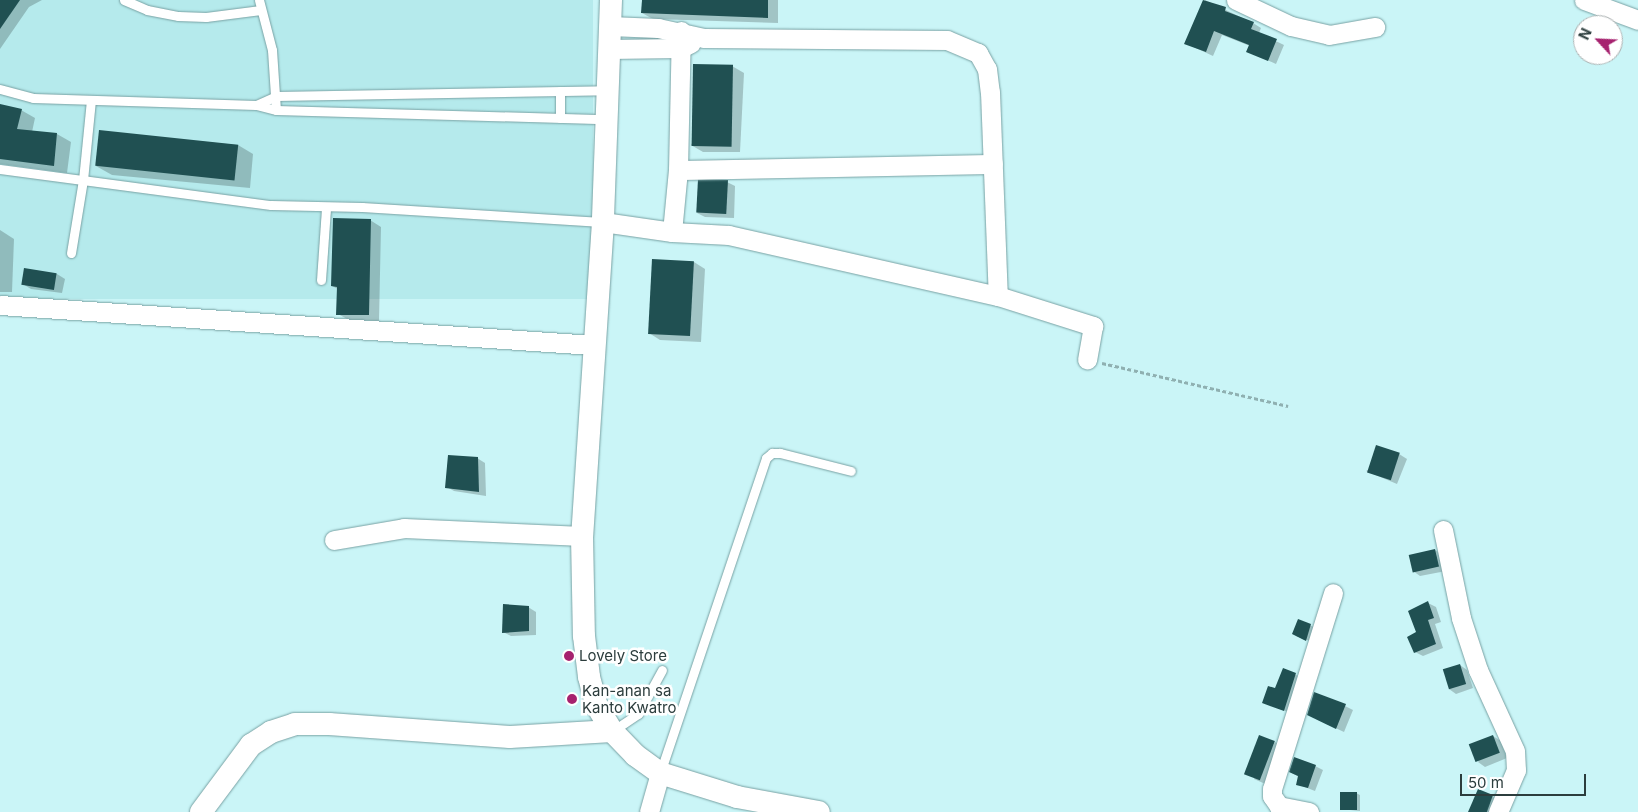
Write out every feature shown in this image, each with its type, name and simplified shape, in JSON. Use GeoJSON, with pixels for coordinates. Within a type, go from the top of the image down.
{"type":"FeatureCollection","features":[{"type":"Feature","properties":{"kind":"street"},"geometry":{"type":"LineString","coordinates":[[611,0],[603,222],[593,345],[582,536],[584,636],[589,677],[596,706],[612,731],[635,755],[660,773],[737,797],[819,812]]}},
{"type":"Feature","properties":{"kind":"street"},"geometry":{"type":"LineString","coordinates":[[1236,0],[1291,26],[1329,35],[1375,27]]}},
{"type":"Feature","properties":{"kind":"street"},"geometry":{"type":"LineString","coordinates":[[1584,0],[1638,20]]}},
{"type":"Feature","properties":{"kind":"street"},"geometry":{"type":"LineString","coordinates":[[610,26],[681,39]]}},
{"type":"Feature","properties":{"kind":"street"},"geometry":{"type":"LineString","coordinates":[[609,49],[681,39],[704,38],[947,40],[962,45],[978,54],[987,69],[998,296]]}},
{"type":"Feature","properties":{"kind":"street"},"geometry":{"type":"LineString","coordinates":[[672,232],[678,170],[681,39]]}},
{"type":"Feature","properties":{"kind":"street"},"geometry":{"type":"LineString","coordinates":[[678,170],[993,164]]}},
{"type":"Feature","properties":{"kind":"street"},"geometry":{"type":"LineString","coordinates":[[603,222],[672,232],[729,235],[998,296],[1093,326],[1087,359]]}},
{"type":"Feature","properties":{"kind":"street"},"geometry":{"type":"LineString","coordinates":[[0,305],[593,345]]}},
{"type":"Feature","properties":{"kind":"street"},"geometry":{"type":"LineString","coordinates":[[334,540],[404,528],[582,536]]}},
{"type":"Feature","properties":{"kind":"street"},"geometry":{"type":"LineString","coordinates":[[1443,530],[1461,618],[1478,670],[1515,751],[1516,770],[1498,812]]}},
{"type":"Feature","properties":{"kind":"street"},"geometry":{"type":"LineString","coordinates":[[1309,812],[1279,806],[1272,796],[1272,789],[1333,593]]}},
{"type":"Feature","properties":{"kind":"street"},"geometry":{"type":"LineString","coordinates":[[201,812],[251,745],[271,732],[295,724],[329,724],[510,737],[612,731]]}},
{"type":"Feature","properties":{"kind":"street"},"geometry":{"type":"LineString","coordinates":[[649,812],[660,773]]}},
{"type":"Feature","properties":{"kind":"lane"},"geometry":{"type":"LineString","coordinates":[[124,0],[147,10],[178,16],[206,17],[261,10]]}},
{"type":"Feature","properties":{"kind":"lane"},"geometry":{"type":"LineString","coordinates":[[259,0],[272,50],[276,110]]}},
{"type":"Feature","properties":{"kind":"lane"},"geometry":{"type":"LineString","coordinates":[[0,89],[33,98],[256,105],[276,110],[606,119]]}},
{"type":"Feature","properties":{"kind":"lane"},"geometry":{"type":"LineString","coordinates":[[256,105],[276,96],[607,90]]}},
{"type":"Feature","properties":{"kind":"lane"},"geometry":{"type":"LineString","coordinates":[[560,91],[560,118]]}},
{"type":"Feature","properties":{"kind":"lane"},"geometry":{"type":"LineString","coordinates":[[71,253],[83,180],[91,100]]}},
{"type":"Feature","properties":{"kind":"lane"},"geometry":{"type":"LineString","coordinates":[[0,171],[271,205],[326,208],[362,207],[603,222]]}},
{"type":"Feature","properties":{"kind":"lane"},"geometry":{"type":"LineString","coordinates":[[321,280],[326,208]]}},
{"type":"Feature","properties":{"kind":"lane"},"geometry":{"type":"LineString","coordinates":[[660,773],[766,458],[772,453],[780,453],[852,471]]}},
{"type":"Feature","properties":{"kind":"lane"},"geometry":{"type":"LineString","coordinates":[[612,731],[638,714],[662,670]]}},
{"type":"Feature","properties":{"kind":"path"},"geometry":{"type":"LineString","coordinates":[[1087,359],[1288,406]]}},
{"type":"Feature","properties":{"kind":"shaded area"},"geometry":{"type":"Polygon","coordinates":[[[0,0],[593,0],[593,299],[0,299],[0,0]]]}},
{"type":"Feature","properties":{"kind":"building"},"geometry":{"type":"Polygon","coordinates":[[[0,0],[20,0],[0,29],[0,0]]]}},
{"type":"Feature","properties":{"kind":"building"},"geometry":{"type":"Polygon","coordinates":[[[642,0],[768,0],[768,18],[641,13],[642,0]]]}},
{"type":"Feature","properties":{"kind":"building"},"geometry":{"type":"Polygon","coordinates":[[[1203,0],[1226,7],[1225,11],[1254,22],[1251,29],[1277,39],[1268,61],[1246,52],[1249,45],[1214,31],[1206,52],[1184,44],[1203,0]]]}},
{"type":"Feature","properties":{"kind":"building"},"geometry":{"type":"Polygon","coordinates":[[[693,64],[733,65],[732,147],[692,146],[693,64]]]}},
{"type":"Feature","properties":{"kind":"building"},"geometry":{"type":"Polygon","coordinates":[[[0,104],[22,109],[17,129],[57,133],[54,166],[0,159],[0,104]]]}},
{"type":"Feature","properties":{"kind":"building"},"geometry":{"type":"Polygon","coordinates":[[[99,130],[238,145],[234,180],[95,166],[99,130]]]}},
{"type":"Feature","properties":{"kind":"building"},"geometry":{"type":"Polygon","coordinates":[[[698,178],[728,180],[726,214],[696,212],[698,178]]]}},
{"type":"Feature","properties":{"kind":"building"},"geometry":{"type":"Polygon","coordinates":[[[333,218],[371,219],[369,315],[336,315],[337,287],[331,286],[333,218]]]}},
{"type":"Feature","properties":{"kind":"building"},"geometry":{"type":"Polygon","coordinates":[[[652,259],[694,261],[690,336],[648,334],[652,259]]]}},
{"type":"Feature","properties":{"kind":"building"},"geometry":{"type":"Polygon","coordinates":[[[24,268],[57,273],[54,290],[21,285],[24,268]]]}},
{"type":"Feature","properties":{"kind":"building"},"geometry":{"type":"Polygon","coordinates":[[[1376,445],[1400,453],[1391,480],[1367,473],[1376,445]]]}},
{"type":"Feature","properties":{"kind":"building"},"geometry":{"type":"Polygon","coordinates":[[[448,455],[478,457],[479,492],[445,488],[448,455]]]}},
{"type":"Feature","properties":{"kind":"building"},"geometry":{"type":"Polygon","coordinates":[[[1435,549],[1439,567],[1413,573],[1409,555],[1435,549]]]}},
{"type":"Feature","properties":{"kind":"building"},"geometry":{"type":"Polygon","coordinates":[[[1428,601],[1434,618],[1428,620],[1436,644],[1414,653],[1407,637],[1416,632],[1408,611],[1428,601]]]}},
{"type":"Feature","properties":{"kind":"building"},"geometry":{"type":"Polygon","coordinates":[[[503,604],[529,606],[529,631],[502,633],[503,604]]]}},
{"type":"Feature","properties":{"kind":"building"},"geometry":{"type":"Polygon","coordinates":[[[1298,619],[1311,624],[1306,641],[1292,634],[1298,619]]]}},
{"type":"Feature","properties":{"kind":"building"},"geometry":{"type":"Polygon","coordinates":[[[1460,664],[1466,684],[1449,689],[1443,669],[1460,664]]]}},
{"type":"Feature","properties":{"kind":"building"},"geometry":{"type":"Polygon","coordinates":[[[1283,668],[1296,673],[1284,711],[1262,703],[1268,686],[1275,688],[1283,668]]]}},
{"type":"Feature","properties":{"kind":"building"},"geometry":{"type":"Polygon","coordinates":[[[1314,692],[1346,704],[1336,729],[1307,715],[1314,692]]]}},
{"type":"Feature","properties":{"kind":"building"},"geometry":{"type":"Polygon","coordinates":[[[1259,735],[1275,741],[1260,780],[1244,774],[1259,735]]]}},
{"type":"Feature","properties":{"kind":"building"},"geometry":{"type":"Polygon","coordinates":[[[1493,735],[1500,753],[1476,762],[1469,744],[1493,735]]]}},
{"type":"Feature","properties":{"kind":"building"},"geometry":{"type":"Polygon","coordinates":[[[1294,757],[1316,765],[1308,788],[1296,785],[1298,776],[1289,772],[1294,757]]]}},
{"type":"Feature","properties":{"kind":"building"},"geometry":{"type":"Polygon","coordinates":[[[1478,789],[1493,795],[1487,812],[1468,812],[1478,789]]]}},
{"type":"Feature","properties":{"kind":"building"},"geometry":{"type":"Polygon","coordinates":[[[1340,792],[1357,792],[1357,810],[1340,810],[1340,792]]]}},
{"type":"Feature","properties":{"kind":"place","name":"Lovely Store"},"geometry":{"type":"Point","coordinates":[569,656]}},
{"type":"Feature","properties":{"kind":"place","name":"Kan-anan sa Kanto Kwatro"},"geometry":{"type":"Point","coordinates":[572,699]}}]}
